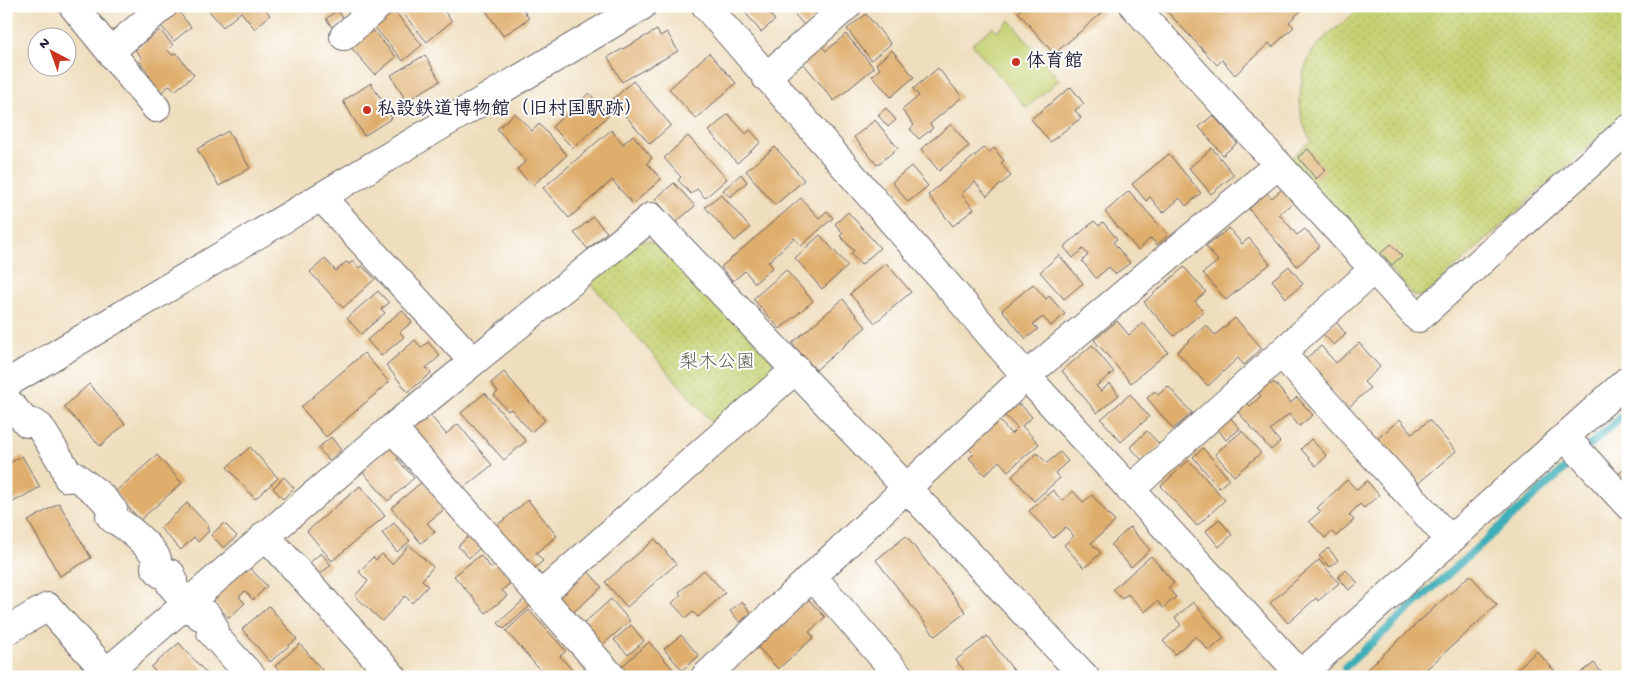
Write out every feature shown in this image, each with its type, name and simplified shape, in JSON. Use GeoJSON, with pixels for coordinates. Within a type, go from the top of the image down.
{"type":"FeatureCollection","features":[{"type":"Feature","properties":{"kind":"street"},"geometry":{"type":"LineString","coordinates":[[73,6],[156,108]]}},
{"type":"Feature","properties":{"kind":"street"},"geometry":{"type":"LineString","coordinates":[[111,51],[163,6]]}},
{"type":"Feature","properties":{"kind":"street"},"geometry":{"type":"LineString","coordinates":[[344,36],[378,6]]}},
{"type":"Feature","properties":{"kind":"street"},"geometry":{"type":"LineString","coordinates":[[252,677],[181,597],[150,548],[120,521],[112,518],[113,510],[101,496],[74,474],[66,475],[64,466],[40,427],[15,404],[322,198],[642,6]]}},
{"type":"Feature","properties":{"kind":"street"},"geometry":{"type":"LineString","coordinates":[[706,6],[1026,376],[1301,676],[1628,380]]}},
{"type":"Feature","properties":{"kind":"street"},"geometry":{"type":"LineString","coordinates":[[766,77],[847,6]]}},
{"type":"Feature","properties":{"kind":"street"},"geometry":{"type":"LineString","coordinates":[[1134,6],[1418,318],[1628,129]]}},
{"type":"Feature","properties":{"kind":"street"},"geometry":{"type":"LineString","coordinates":[[705,677],[1026,376],[1278,165]]}},
{"type":"Feature","properties":{"kind":"street"},"geometry":{"type":"LineString","coordinates":[[322,198],[472,361]]}},
{"type":"Feature","properties":{"kind":"street"},"geometry":{"type":"LineString","coordinates":[[6,631],[48,607],[109,674],[265,535],[472,361],[651,217],[1085,677]]}},
{"type":"Feature","properties":{"kind":"street"},"geometry":{"type":"LineString","coordinates":[[1130,490],[1374,269]]}},
{"type":"Feature","properties":{"kind":"street"},"geometry":{"type":"LineString","coordinates":[[1281,353],[1450,540]]}},
{"type":"Feature","properties":{"kind":"street"},"geometry":{"type":"LineString","coordinates":[[541,595],[796,369]]}},
{"type":"Feature","properties":{"kind":"street"},"geometry":{"type":"LineString","coordinates":[[392,428],[612,677]]}},
{"type":"Feature","properties":{"kind":"street"},"geometry":{"type":"LineString","coordinates":[[1565,437],[1628,505]]}},
{"type":"Feature","properties":{"kind":"street"},"geometry":{"type":"LineString","coordinates":[[265,535],[393,677]]}},
{"type":"Feature","properties":{"kind":"street"},"geometry":{"type":"LineString","coordinates":[[812,576],[900,677]]}},
{"type":"Feature","properties":{"kind":"green space"},"geometry":{"type":"Polygon","coordinates":[[[1360,6],[1628,6],[1628,110],[1424,296],[1414,296],[1290,159],[1311,140],[1302,119],[1300,106],[1302,81],[1309,58],[1320,42],[1360,6]]]}},
{"type":"Feature","properties":{"kind":"green space","name":"体育館"},"geometry":{"type":"Polygon","coordinates":[[[1010,20],[1059,80],[1026,108],[972,44],[993,27],[997,31],[1010,20]]]}},
{"type":"Feature","properties":{"kind":"green space","name":"梨木公園"},"geometry":{"type":"Polygon","coordinates":[[[640,240],[662,243],[772,359],[773,374],[714,425],[590,283],[640,240]]]}},
{"type":"Feature","properties":{"kind":"building"},"geometry":{"type":"Polygon","coordinates":[[[205,6],[263,6],[270,15],[255,29],[241,12],[223,27],[205,6]]]}},
{"type":"Feature","properties":{"kind":"building"},"geometry":{"type":"Polygon","coordinates":[[[319,6],[331,6],[324,12],[319,6]]]}},
{"type":"Feature","properties":{"kind":"building"},"geometry":{"type":"Polygon","coordinates":[[[397,6],[440,6],[452,21],[427,42],[397,6]]]}},
{"type":"Feature","properties":{"kind":"building"},"geometry":{"type":"Polygon","coordinates":[[[483,6],[521,6],[529,19],[503,36],[483,6]]]}},
{"type":"Feature","properties":{"kind":"building"},"geometry":{"type":"Polygon","coordinates":[[[740,6],[771,6],[766,10],[775,20],[761,32],[740,6]]]}},
{"type":"Feature","properties":{"kind":"building"},"geometry":{"type":"Polygon","coordinates":[[[787,6],[815,8],[818,6],[822,11],[805,26],[787,6]]]}},
{"type":"Feature","properties":{"kind":"building"},"geometry":{"type":"Polygon","coordinates":[[[1025,6],[1098,6],[1103,12],[1054,54],[1018,12],[1025,6]]]}},
{"type":"Feature","properties":{"kind":"building"},"geometry":{"type":"Polygon","coordinates":[[[1162,6],[1306,6],[1289,22],[1294,27],[1272,47],[1269,43],[1235,75],[1222,60],[1217,65],[1162,6]]]}},
{"type":"Feature","properties":{"kind":"building"},"geometry":{"type":"Polygon","coordinates":[[[392,8],[422,45],[403,61],[372,24],[392,8]]]}},
{"type":"Feature","properties":{"kind":"building"},"geometry":{"type":"Polygon","coordinates":[[[337,10],[344,19],[333,28],[326,19],[337,10]]]}},
{"type":"Feature","properties":{"kind":"building"},"geometry":{"type":"Polygon","coordinates":[[[178,11],[191,27],[174,41],[160,25],[178,11]]]}},
{"type":"Feature","properties":{"kind":"building"},"geometry":{"type":"Polygon","coordinates":[[[866,14],[891,44],[871,60],[847,29],[866,14]]]}},
{"type":"Feature","properties":{"kind":"building"},"geometry":{"type":"Polygon","coordinates":[[[369,26],[396,57],[375,75],[348,44],[369,26]]]}},
{"type":"Feature","properties":{"kind":"building"},"geometry":{"type":"Polygon","coordinates":[[[160,30],[173,45],[168,50],[172,55],[176,53],[194,75],[175,91],[170,85],[159,94],[146,79],[150,75],[139,61],[142,58],[135,50],[160,30]]]}},
{"type":"Feature","properties":{"kind":"building"},"geometry":{"type":"Polygon","coordinates":[[[657,30],[660,36],[667,32],[678,51],[622,82],[608,57],[657,30]]]}},
{"type":"Feature","properties":{"kind":"building"},"geometry":{"type":"Polygon","coordinates":[[[846,34],[874,68],[834,101],[799,58],[818,42],[826,51],[846,34]]]}},
{"type":"Feature","properties":{"kind":"building"},"geometry":{"type":"Polygon","coordinates":[[[892,50],[914,77],[891,97],[872,76],[880,69],[876,64],[892,50]]]}},
{"type":"Feature","properties":{"kind":"building"},"geometry":{"type":"Polygon","coordinates":[[[709,53],[736,83],[696,119],[669,89],[709,53]]]}},
{"type":"Feature","properties":{"kind":"building"},"geometry":{"type":"Polygon","coordinates":[[[425,55],[440,81],[406,101],[391,75],[425,55]]]}},
{"type":"Feature","properties":{"kind":"building"},"geometry":{"type":"Polygon","coordinates":[[[938,68],[962,97],[930,124],[933,128],[919,139],[910,129],[914,125],[902,110],[919,96],[913,89],[938,68]]]}},
{"type":"Feature","properties":{"kind":"building"},"geometry":{"type":"Polygon","coordinates":[[[633,81],[671,125],[650,144],[612,100],[633,81]]]}},
{"type":"Feature","properties":{"kind":"building","name":"私設鉄道博物館（旧村国駅跡）"},"geometry":{"type":"Polygon","coordinates":[[[371,83],[392,118],[364,136],[343,101],[371,83]]]}},
{"type":"Feature","properties":{"kind":"building"},"geometry":{"type":"Polygon","coordinates":[[[1071,87],[1084,104],[1075,110],[1081,118],[1050,142],[1031,119],[1071,87]]]}},
{"type":"Feature","properties":{"kind":"building"},"geometry":{"type":"Polygon","coordinates":[[[589,93],[609,115],[573,148],[552,127],[589,93]]]}},
{"type":"Feature","properties":{"kind":"building"},"geometry":{"type":"Polygon","coordinates":[[[886,108],[896,120],[888,127],[878,115],[886,108]]]}},
{"type":"Feature","properties":{"kind":"building"},"geometry":{"type":"Polygon","coordinates":[[[515,113],[532,131],[539,124],[567,155],[532,186],[517,169],[526,161],[497,129],[515,113]]]}},
{"type":"Feature","properties":{"kind":"building"},"geometry":{"type":"Polygon","coordinates":[[[728,114],[746,134],[750,130],[761,142],[737,163],[709,131],[728,114]]]}},
{"type":"Feature","properties":{"kind":"building"},"geometry":{"type":"Polygon","coordinates":[[[1213,115],[1237,143],[1223,155],[1199,127],[1213,115]]]}},
{"type":"Feature","properties":{"kind":"building"},"geometry":{"type":"Polygon","coordinates":[[[875,120],[898,148],[877,165],[854,137],[875,120]]]}},
{"type":"Feature","properties":{"kind":"building"},"geometry":{"type":"Polygon","coordinates":[[[951,124],[969,146],[939,171],[921,149],[951,124]]]}},
{"type":"Feature","properties":{"kind":"building"},"geometry":{"type":"Polygon","coordinates":[[[611,130],[623,144],[633,135],[652,158],[647,163],[661,179],[633,204],[612,180],[569,218],[543,188],[611,130]]]}},
{"type":"Feature","properties":{"kind":"building"},"geometry":{"type":"Polygon","coordinates":[[[228,131],[250,168],[219,186],[197,149],[228,131]]]}},
{"type":"Feature","properties":{"kind":"building"},"geometry":{"type":"Polygon","coordinates":[[[688,136],[727,179],[705,198],[697,189],[691,194],[678,180],[681,177],[664,158],[688,136]]]}},
{"type":"Feature","properties":{"kind":"building"},"geometry":{"type":"Polygon","coordinates":[[[775,147],[804,180],[775,205],[746,171],[775,147]]]}},
{"type":"Feature","properties":{"kind":"building"},"geometry":{"type":"Polygon","coordinates":[[[985,147],[989,152],[994,148],[1004,161],[1001,163],[1011,176],[987,196],[975,182],[961,194],[974,209],[953,226],[928,195],[985,147]]]}},
{"type":"Feature","properties":{"kind":"building"},"geometry":{"type":"Polygon","coordinates":[[[1212,148],[1234,175],[1211,194],[1189,168],[1212,148]]]}},
{"type":"Feature","properties":{"kind":"building"},"geometry":{"type":"Polygon","coordinates":[[[1308,149],[1326,170],[1316,179],[1298,157],[1308,149]]]}},
{"type":"Feature","properties":{"kind":"building"},"geometry":{"type":"Polygon","coordinates":[[[1169,154],[1201,193],[1186,206],[1180,198],[1163,213],[1150,197],[1146,201],[1132,184],[1169,154]]]}},
{"type":"Feature","properties":{"kind":"building"},"geometry":{"type":"Polygon","coordinates":[[[911,166],[928,186],[908,202],[892,182],[911,166]]]}},
{"type":"Feature","properties":{"kind":"building"},"geometry":{"type":"Polygon","coordinates":[[[741,174],[747,182],[730,197],[723,190],[741,174]]]}},
{"type":"Feature","properties":{"kind":"building"},"geometry":{"type":"Polygon","coordinates":[[[674,183],[695,206],[675,223],[655,199],[674,183]]]}},
{"type":"Feature","properties":{"kind":"building"},"geometry":{"type":"Polygon","coordinates":[[[1282,189],[1293,203],[1279,214],[1297,235],[1305,229],[1320,246],[1297,266],[1249,209],[1267,193],[1272,198],[1282,189]]]}},
{"type":"Feature","properties":{"kind":"building"},"geometry":{"type":"Polygon","coordinates":[[[1129,191],[1168,235],[1157,245],[1151,238],[1138,250],[1105,212],[1129,191]]]}},
{"type":"Feature","properties":{"kind":"building"},"geometry":{"type":"Polygon","coordinates":[[[721,194],[750,228],[735,241],[705,207],[721,194]]]}},
{"type":"Feature","properties":{"kind":"building"},"geometry":{"type":"Polygon","coordinates":[[[801,198],[819,218],[827,211],[833,218],[801,246],[794,238],[768,262],[773,267],[755,283],[745,271],[733,281],[721,267],[801,198]]]}},
{"type":"Feature","properties":{"kind":"building"},"geometry":{"type":"Polygon","coordinates":[[[848,212],[880,248],[861,265],[851,254],[854,251],[840,236],[843,233],[835,224],[848,212]]]}},
{"type":"Feature","properties":{"kind":"building"},"geometry":{"type":"Polygon","coordinates":[[[593,217],[607,232],[588,249],[574,233],[593,217]]]}},
{"type":"Feature","properties":{"kind":"building"},"geometry":{"type":"Polygon","coordinates":[[[1094,221],[1099,226],[1103,222],[1117,239],[1113,242],[1130,263],[1115,274],[1109,267],[1096,278],[1082,261],[1088,255],[1083,249],[1073,258],[1064,247],[1094,221]]]}},
{"type":"Feature","properties":{"kind":"building"},"geometry":{"type":"Polygon","coordinates":[[[1229,228],[1242,244],[1249,238],[1270,264],[1226,300],[1203,273],[1218,261],[1206,246],[1229,228]]]}},
{"type":"Feature","properties":{"kind":"building"},"geometry":{"type":"Polygon","coordinates":[[[820,235],[848,266],[822,289],[795,258],[820,235]]]}},
{"type":"Feature","properties":{"kind":"building"},"geometry":{"type":"Polygon","coordinates":[[[1391,244],[1402,256],[1392,265],[1381,253],[1391,244]]]}},
{"type":"Feature","properties":{"kind":"building"},"geometry":{"type":"Polygon","coordinates":[[[1059,255],[1083,283],[1064,299],[1040,272],[1059,255]]]}},
{"type":"Feature","properties":{"kind":"building"},"geometry":{"type":"Polygon","coordinates":[[[325,259],[336,271],[346,262],[349,264],[353,261],[359,268],[362,266],[375,279],[343,308],[310,272],[325,259]]]}},
{"type":"Feature","properties":{"kind":"building"},"geometry":{"type":"Polygon","coordinates":[[[886,263],[911,292],[875,323],[850,294],[886,263]]]}},
{"type":"Feature","properties":{"kind":"building"},"geometry":{"type":"Polygon","coordinates":[[[1289,266],[1303,284],[1286,298],[1272,280],[1289,266]]]}},
{"type":"Feature","properties":{"kind":"building"},"geometry":{"type":"Polygon","coordinates":[[[1184,267],[1206,292],[1195,301],[1204,311],[1174,336],[1144,302],[1184,267]]]}},
{"type":"Feature","properties":{"kind":"building"},"geometry":{"type":"Polygon","coordinates":[[[786,270],[813,301],[780,329],[753,299],[786,270]]]}},
{"type":"Feature","properties":{"kind":"building"},"geometry":{"type":"Polygon","coordinates":[[[1033,284],[1046,299],[1049,296],[1065,314],[1051,326],[1043,317],[1033,324],[1038,329],[1026,339],[1002,310],[1033,284]]]}},
{"type":"Feature","properties":{"kind":"building"},"geometry":{"type":"Polygon","coordinates":[[[378,291],[389,303],[381,309],[385,313],[361,334],[347,318],[378,291]]]}},
{"type":"Feature","properties":{"kind":"building"},"geometry":{"type":"Polygon","coordinates":[[[843,299],[866,327],[816,370],[792,343],[843,299]]]}},
{"type":"Feature","properties":{"kind":"building"},"geometry":{"type":"Polygon","coordinates":[[[402,310],[412,322],[400,332],[404,337],[381,356],[367,340],[402,310]]]}},
{"type":"Feature","properties":{"kind":"building"},"geometry":{"type":"Polygon","coordinates":[[[1235,318],[1262,348],[1244,365],[1238,358],[1208,386],[1177,352],[1206,325],[1215,335],[1235,318]]]}},
{"type":"Feature","properties":{"kind":"building"},"geometry":{"type":"Polygon","coordinates":[[[1117,321],[1129,335],[1143,323],[1168,352],[1131,383],[1094,340],[1117,321]]]}},
{"type":"Feature","properties":{"kind":"building"},"geometry":{"type":"Polygon","coordinates":[[[1336,322],[1346,334],[1334,345],[1323,334],[1336,322]]]}},
{"type":"Feature","properties":{"kind":"building"},"geometry":{"type":"Polygon","coordinates":[[[415,340],[421,348],[428,342],[440,356],[426,368],[431,373],[408,392],[386,365],[415,340]]]}},
{"type":"Feature","properties":{"kind":"building"},"geometry":{"type":"Polygon","coordinates":[[[1359,343],[1380,367],[1364,382],[1370,388],[1347,409],[1304,360],[1321,346],[1336,363],[1359,343]]]}},
{"type":"Feature","properties":{"kind":"building"},"geometry":{"type":"Polygon","coordinates":[[[1092,345],[1114,372],[1096,386],[1101,391],[1110,383],[1119,395],[1097,413],[1062,371],[1092,345]]]}},
{"type":"Feature","properties":{"kind":"building"},"geometry":{"type":"Polygon","coordinates":[[[364,353],[389,382],[326,437],[301,407],[364,353]]]}},
{"type":"Feature","properties":{"kind":"building"},"geometry":{"type":"Polygon","coordinates":[[[504,372],[545,420],[531,432],[511,409],[508,411],[494,395],[498,392],[491,383],[504,372]]]}},
{"type":"Feature","properties":{"kind":"building"},"geometry":{"type":"Polygon","coordinates":[[[1267,381],[1271,385],[1274,382],[1291,403],[1297,397],[1313,415],[1299,426],[1289,414],[1270,430],[1280,442],[1271,450],[1237,411],[1246,402],[1250,406],[1261,396],[1257,391],[1267,381]]]}},
{"type":"Feature","properties":{"kind":"building"},"geometry":{"type":"Polygon","coordinates":[[[89,384],[125,424],[100,446],[64,407],[89,384]]]}},
{"type":"Feature","properties":{"kind":"building"},"geometry":{"type":"Polygon","coordinates":[[[1168,386],[1192,413],[1173,429],[1147,398],[1155,391],[1158,395],[1168,386]]]}},
{"type":"Feature","properties":{"kind":"building"},"geometry":{"type":"Polygon","coordinates":[[[485,393],[526,441],[504,460],[461,413],[485,393]]]}},
{"type":"Feature","properties":{"kind":"building"},"geometry":{"type":"Polygon","coordinates":[[[1130,394],[1149,417],[1121,442],[1101,419],[1130,394]]]}},
{"type":"Feature","properties":{"kind":"building"},"geometry":{"type":"Polygon","coordinates":[[[1009,405],[1021,405],[1032,417],[1022,426],[1039,444],[1008,471],[999,461],[985,475],[969,458],[974,454],[967,447],[998,419],[1011,434],[1017,428],[1002,412],[1009,405]]]}},
{"type":"Feature","properties":{"kind":"building"},"geometry":{"type":"Polygon","coordinates":[[[429,414],[446,434],[458,424],[492,465],[461,490],[410,429],[429,414]]]}},
{"type":"Feature","properties":{"kind":"building"},"geometry":{"type":"Polygon","coordinates":[[[1230,417],[1240,429],[1226,440],[1217,428],[1230,417]]]}},
{"type":"Feature","properties":{"kind":"building"},"geometry":{"type":"Polygon","coordinates":[[[1400,419],[1412,434],[1429,420],[1456,451],[1415,486],[1376,440],[1400,419]]]}},
{"type":"Feature","properties":{"kind":"building"},"geometry":{"type":"Polygon","coordinates":[[[1147,431],[1160,445],[1143,461],[1130,447],[1147,431]]]}},
{"type":"Feature","properties":{"kind":"building"},"geometry":{"type":"Polygon","coordinates":[[[1242,431],[1261,453],[1234,476],[1215,454],[1242,431]]]}},
{"type":"Feature","properties":{"kind":"building"},"geometry":{"type":"Polygon","coordinates":[[[331,437],[341,450],[329,461],[318,448],[331,437]]]}},
{"type":"Feature","properties":{"kind":"building"},"geometry":{"type":"Polygon","coordinates":[[[1311,439],[1327,456],[1316,466],[1301,449],[1311,439]]]}},
{"type":"Feature","properties":{"kind":"building"},"geometry":{"type":"Polygon","coordinates":[[[250,447],[278,478],[255,499],[227,467],[250,447]]]}},
{"type":"Feature","properties":{"kind":"building"},"geometry":{"type":"Polygon","coordinates":[[[388,447],[395,448],[401,455],[397,459],[414,478],[388,501],[362,471],[388,447]]]}},
{"type":"Feature","properties":{"kind":"building"},"geometry":{"type":"Polygon","coordinates":[[[1203,448],[1229,479],[1219,488],[1193,457],[1203,448]]]}},
{"type":"Feature","properties":{"kind":"building"},"geometry":{"type":"Polygon","coordinates":[[[1060,452],[1068,461],[1055,473],[1060,478],[1034,501],[1012,476],[1037,453],[1047,463],[1060,452]]]}},
{"type":"Feature","properties":{"kind":"building"},"geometry":{"type":"Polygon","coordinates":[[[157,455],[182,483],[140,520],[115,492],[157,455]]]}},
{"type":"Feature","properties":{"kind":"building"},"geometry":{"type":"Polygon","coordinates":[[[22,456],[40,487],[6,506],[6,465],[22,456]]]}},
{"type":"Feature","properties":{"kind":"building"},"geometry":{"type":"Polygon","coordinates":[[[1189,460],[1225,500],[1197,526],[1161,486],[1189,460]]]}},
{"type":"Feature","properties":{"kind":"building"},"geometry":{"type":"Polygon","coordinates":[[[1628,466],[1628,489],[1616,476],[1628,466]]]}},
{"type":"Feature","properties":{"kind":"building"},"geometry":{"type":"Polygon","coordinates":[[[284,477],[294,488],[283,499],[273,488],[284,477]]]}},
{"type":"Feature","properties":{"kind":"building"},"geometry":{"type":"Polygon","coordinates":[[[1347,480],[1357,490],[1367,481],[1379,495],[1364,508],[1360,504],[1349,515],[1354,520],[1336,536],[1332,532],[1325,538],[1309,521],[1321,511],[1317,508],[1347,480]]]}},
{"type":"Feature","properties":{"kind":"building"},"geometry":{"type":"Polygon","coordinates":[[[423,481],[446,508],[427,523],[435,532],[421,543],[391,508],[423,481]]]}},
{"type":"Feature","properties":{"kind":"building"},"geometry":{"type":"Polygon","coordinates":[[[360,486],[385,516],[332,561],[307,531],[360,486]]]}},
{"type":"Feature","properties":{"kind":"building"},"geometry":{"type":"Polygon","coordinates":[[[1053,490],[1062,501],[1073,491],[1083,502],[1092,495],[1115,522],[1091,543],[1101,553],[1084,568],[1064,545],[1074,536],[1066,527],[1053,538],[1029,511],[1053,490]]]}},
{"type":"Feature","properties":{"kind":"building"},"geometry":{"type":"Polygon","coordinates":[[[528,500],[557,536],[536,553],[543,561],[531,571],[495,527],[528,500]]]}},
{"type":"Feature","properties":{"kind":"building"},"geometry":{"type":"Polygon","coordinates":[[[59,503],[91,558],[60,576],[28,521],[59,503]]]}},
{"type":"Feature","properties":{"kind":"building"},"geometry":{"type":"Polygon","coordinates":[[[187,503],[209,526],[207,528],[209,531],[198,542],[194,537],[181,550],[160,528],[187,503]]]}},
{"type":"Feature","properties":{"kind":"building"},"geometry":{"type":"Polygon","coordinates":[[[1219,519],[1232,535],[1219,547],[1206,531],[1219,519]]]}},
{"type":"Feature","properties":{"kind":"building"},"geometry":{"type":"Polygon","coordinates":[[[224,523],[237,536],[224,548],[211,535],[224,523]]]}},
{"type":"Feature","properties":{"kind":"building"},"geometry":{"type":"Polygon","coordinates":[[[394,523],[410,541],[397,552],[382,533],[394,523]]]}},
{"type":"Feature","properties":{"kind":"building"},"geometry":{"type":"Polygon","coordinates":[[[1130,527],[1150,550],[1131,567],[1111,545],[1130,527]]]}},
{"type":"Feature","properties":{"kind":"building"},"geometry":{"type":"Polygon","coordinates":[[[469,536],[480,548],[469,558],[458,546],[469,536]]]}},
{"type":"Feature","properties":{"kind":"building"},"geometry":{"type":"Polygon","coordinates":[[[906,536],[966,612],[935,636],[876,560],[906,536]]]}},
{"type":"Feature","properties":{"kind":"building"},"geometry":{"type":"Polygon","coordinates":[[[655,539],[676,564],[627,607],[605,582],[655,539]]]}},
{"type":"Feature","properties":{"kind":"building"},"geometry":{"type":"Polygon","coordinates":[[[409,545],[433,567],[422,580],[428,586],[412,603],[405,596],[382,621],[355,596],[368,581],[359,572],[373,557],[376,560],[382,554],[392,564],[409,545]]]}},
{"type":"Feature","properties":{"kind":"building"},"geometry":{"type":"Polygon","coordinates":[[[1328,548],[1338,560],[1330,567],[1319,556],[1328,548]]]}},
{"type":"Feature","properties":{"kind":"building"},"geometry":{"type":"Polygon","coordinates":[[[321,553],[331,565],[319,575],[308,564],[321,553]]]}},
{"type":"Feature","properties":{"kind":"building"},"geometry":{"type":"Polygon","coordinates":[[[480,555],[491,568],[497,563],[513,581],[502,590],[507,596],[486,613],[454,576],[480,555]]]}},
{"type":"Feature","properties":{"kind":"building"},"geometry":{"type":"Polygon","coordinates":[[[1151,556],[1174,583],[1168,588],[1176,597],[1163,608],[1157,601],[1145,612],[1128,594],[1122,599],[1113,589],[1151,556]]]}},
{"type":"Feature","properties":{"kind":"building"},"geometry":{"type":"Polygon","coordinates":[[[1319,560],[1339,583],[1318,601],[1316,598],[1288,623],[1270,603],[1319,560]]]}},
{"type":"Feature","properties":{"kind":"building"},"geometry":{"type":"Polygon","coordinates":[[[245,563],[267,586],[253,600],[245,591],[239,597],[245,603],[229,618],[209,597],[245,563]]]}},
{"type":"Feature","properties":{"kind":"building"},"geometry":{"type":"Polygon","coordinates":[[[587,570],[602,587],[570,615],[559,596],[587,570]]]}},
{"type":"Feature","properties":{"kind":"building"},"geometry":{"type":"Polygon","coordinates":[[[704,570],[725,593],[698,617],[693,612],[686,618],[672,603],[681,595],[679,592],[704,570]]]}},
{"type":"Feature","properties":{"kind":"building"},"geometry":{"type":"Polygon","coordinates":[[[1346,570],[1358,583],[1349,590],[1338,577],[1346,570]]]}},
{"type":"Feature","properties":{"kind":"building"},"geometry":{"type":"Polygon","coordinates":[[[1470,575],[1497,605],[1418,677],[1370,677],[1365,671],[1470,575]]]}},
{"type":"Feature","properties":{"kind":"building"},"geometry":{"type":"Polygon","coordinates":[[[526,598],[531,605],[504,629],[498,623],[526,598]]]}},
{"type":"Feature","properties":{"kind":"building"},"geometry":{"type":"Polygon","coordinates":[[[611,599],[630,621],[601,646],[582,625],[611,599]]]}},
{"type":"Feature","properties":{"kind":"building"},"geometry":{"type":"Polygon","coordinates":[[[808,599],[825,617],[809,632],[814,637],[778,669],[756,645],[808,599]]]}},
{"type":"Feature","properties":{"kind":"building"},"geometry":{"type":"Polygon","coordinates":[[[742,601],[751,613],[740,622],[730,611],[742,601]]]}},
{"type":"Feature","properties":{"kind":"building"},"geometry":{"type":"Polygon","coordinates":[[[1193,602],[1224,638],[1209,651],[1196,636],[1175,654],[1163,641],[1181,625],[1175,618],[1193,602]]]}},
{"type":"Feature","properties":{"kind":"building"},"geometry":{"type":"Polygon","coordinates":[[[269,606],[297,639],[270,662],[242,629],[269,606]]]}},
{"type":"Feature","properties":{"kind":"building"},"geometry":{"type":"Polygon","coordinates":[[[529,610],[566,651],[560,656],[578,677],[538,675],[542,672],[506,631],[529,610]]]}},
{"type":"Feature","properties":{"kind":"building"},"geometry":{"type":"Polygon","coordinates":[[[631,625],[644,641],[628,655],[614,640],[631,625]]]}},
{"type":"Feature","properties":{"kind":"building"},"geometry":{"type":"Polygon","coordinates":[[[681,635],[699,656],[682,670],[664,649],[681,635]]]}},
{"type":"Feature","properties":{"kind":"building"},"geometry":{"type":"Polygon","coordinates":[[[987,636],[1019,677],[969,677],[956,660],[987,636]]]}},
{"type":"Feature","properties":{"kind":"building"},"geometry":{"type":"Polygon","coordinates":[[[649,642],[680,677],[627,677],[620,668],[649,642]]]}},
{"type":"Feature","properties":{"kind":"building"},"geometry":{"type":"Polygon","coordinates":[[[179,643],[210,677],[160,677],[151,667],[179,643]]]}},
{"type":"Feature","properties":{"kind":"building"},"geometry":{"type":"Polygon","coordinates":[[[300,644],[328,677],[285,677],[275,666],[300,644]]]}},
{"type":"Feature","properties":{"kind":"building"},"geometry":{"type":"Polygon","coordinates":[[[1537,651],[1558,675],[1508,677],[1537,651]]]}},
{"type":"Feature","properties":{"kind":"building"},"geometry":{"type":"Polygon","coordinates":[[[1594,663],[1605,677],[1576,677],[1594,663]]]}},
{"type":"Feature","properties":{"kind":"waterway"},"geometry":{"type":"LineString","coordinates":[[1590,445],[1624,415]]}},
{"type":"Feature","properties":{"kind":"waterway"},"geometry":{"type":"LineString","coordinates":[[1345,667],[1570,464]]}},
{"type":"Feature","properties":{"kind":"place","name":"体育館"},"geometry":{"type":"Point","coordinates":[1016,62]}},
{"type":"Feature","properties":{"kind":"place","name":"私設鉄道博物館（旧村国駅跡）"},"geometry":{"type":"Point","coordinates":[367,110]}}]}
